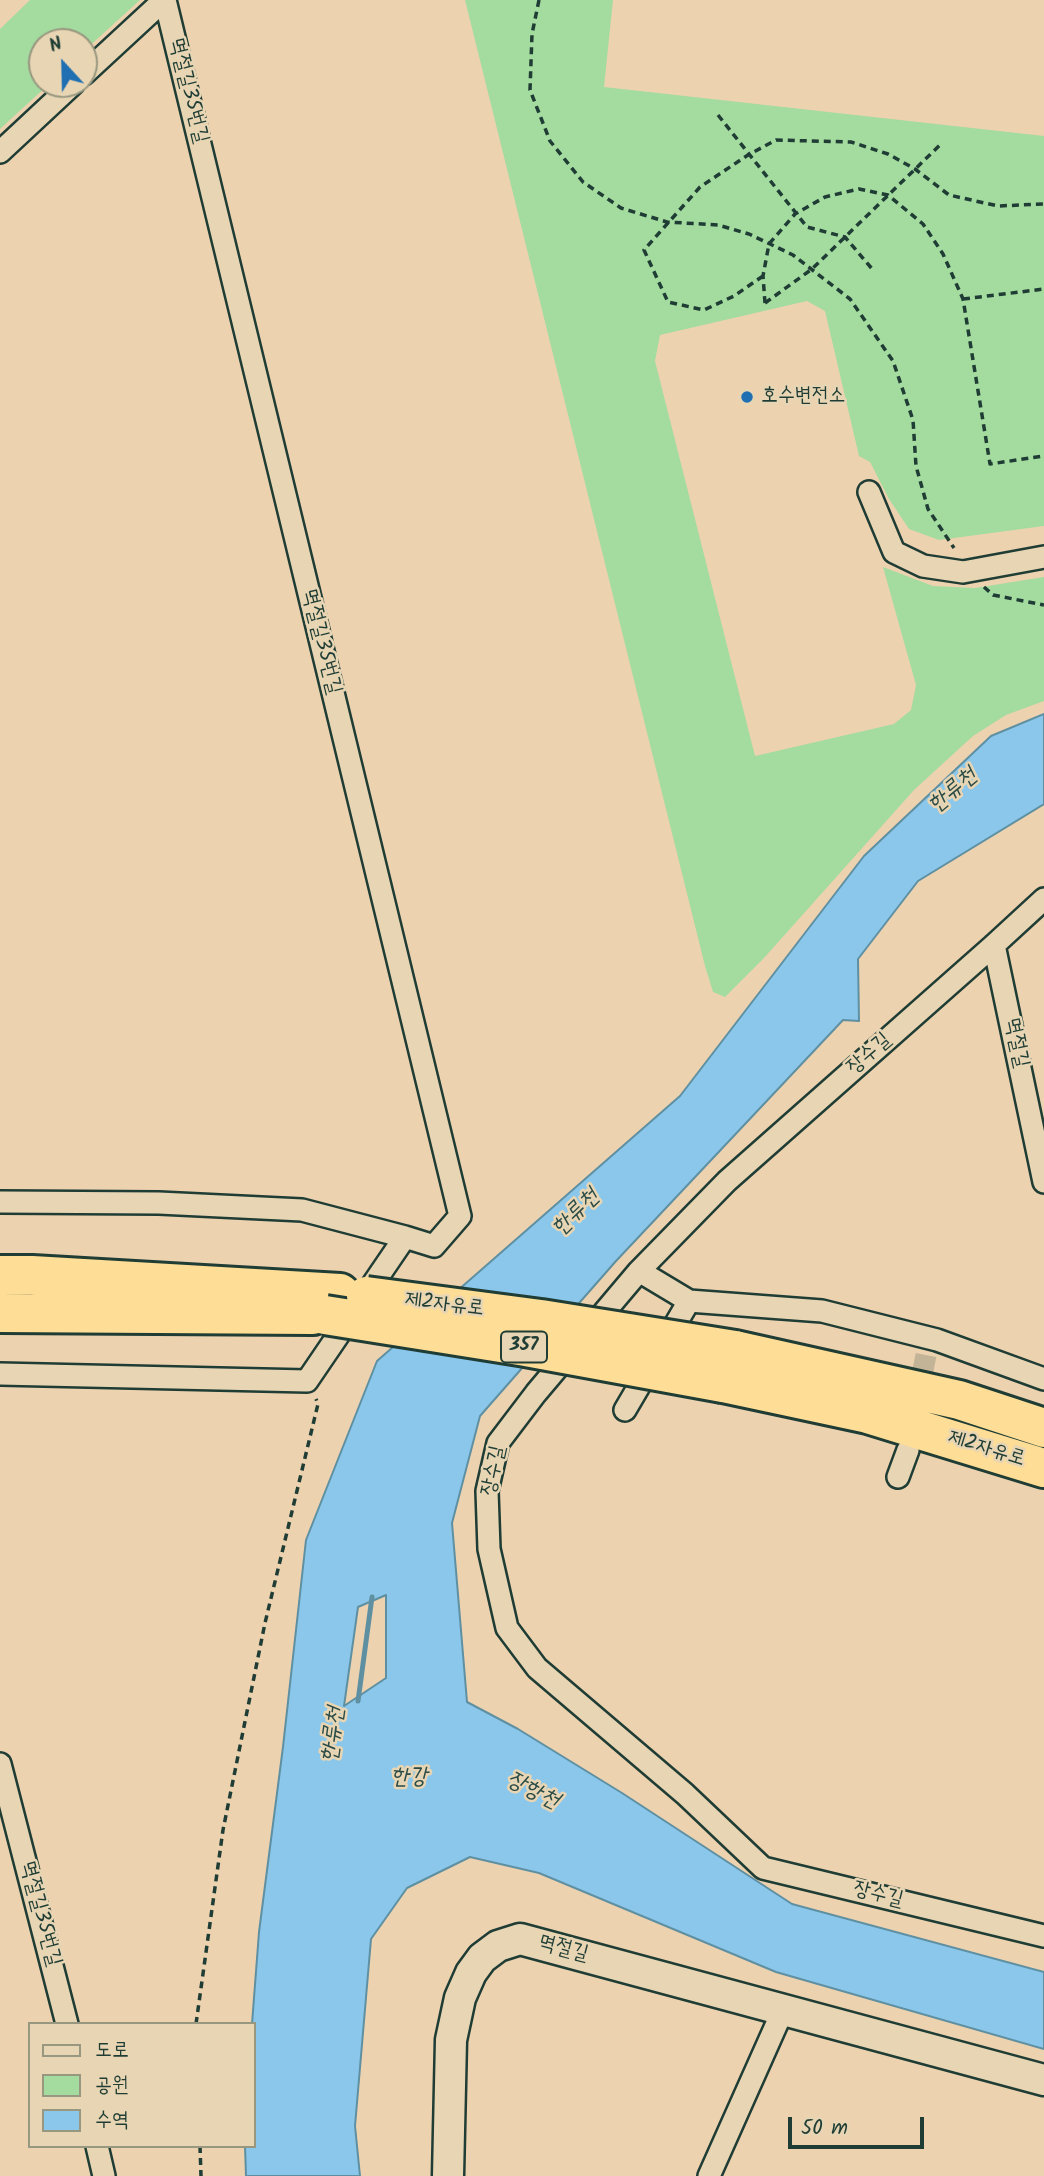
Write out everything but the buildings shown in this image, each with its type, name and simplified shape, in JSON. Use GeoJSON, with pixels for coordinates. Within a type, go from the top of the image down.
{"type":"FeatureCollection","features":[{"type":"Feature","properties":{"kind":"highway","name":"제2자유로"},"geometry":{"type":"LineString","coordinates":[[10,1273],[332,1304],[541,1319],[729,1366],[868,1414],[1044,1468]]}},
{"type":"Feature","properties":{"kind":"highway"},"geometry":{"type":"LineString","coordinates":[[0,1313],[332,1304]]}},
{"type":"Feature","properties":{"kind":"highway"},"geometry":{"type":"LineString","coordinates":[[0,1319],[41,1313]]}},
{"type":"Feature","properties":{"kind":"highway","name":"제2자유로"},"geometry":{"type":"LineString","coordinates":[[729,1366],[959,1400],[1044,1428]]}},
{"type":"Feature","properties":{"kind":"street","name":"멱절길35번길"},"geometry":{"type":"LineString","coordinates":[[98,61],[165,0],[460,1216],[434,1246],[405,1237]]}},
{"type":"Feature","properties":{"kind":"street"},"geometry":{"type":"LineString","coordinates":[[0,152],[58,98]]}},
{"type":"Feature","properties":{"kind":"street"},"geometry":{"type":"LineString","coordinates":[[869,492],[894,552],[923,566],[963,572],[1044,557]]}},
{"type":"Feature","properties":{"kind":"street","name":"장수길"},"geometry":{"type":"LineString","coordinates":[[1044,898],[727,1181],[639,1271],[498,1443],[488,1491],[489,1549],[507,1628],[537,1668],[685,1794],[763,1868],[1044,1936]]}},
{"type":"Feature","properties":{"kind":"street","name":"멱절길"},"geometry":{"type":"LineString","coordinates":[[994,945],[1044,1182]]}},
{"type":"Feature","properties":{"kind":"street"},"geometry":{"type":"LineString","coordinates":[[0,1202],[159,1203],[302,1210],[405,1237],[307,1381],[0,1374]]}},
{"type":"Feature","properties":{"kind":"street"},"geometry":{"type":"LineString","coordinates":[[639,1271],[690,1301],[822,1311],[932,1347],[1044,1379]]}},
{"type":"Feature","properties":{"kind":"street"},"geometry":{"type":"LineString","coordinates":[[625,1410],[690,1301]]}},
{"type":"Feature","properties":{"kind":"street"},"geometry":{"type":"LineString","coordinates":[[898,1477],[908,1450]]}},
{"type":"Feature","properties":{"kind":"street","name":"멱절길35번길"},"geometry":{"type":"LineString","coordinates":[[0,1764],[66,2022]]}},
{"type":"Feature","properties":{"kind":"street","name":"멱절길"},"geometry":{"type":"LineString","coordinates":[[448,2176],[451,2040],[460,1998],[471,1973],[482,1958],[498,1947],[520,1939],[1044,2080]]}},
{"type":"Feature","properties":{"kind":"street"},"geometry":{"type":"LineString","coordinates":[[709,2176],[783,2010]]}},
{"type":"Feature","properties":{"kind":"street"},"geometry":{"type":"LineString","coordinates":[[97,2148],[104,2176]]}},
{"type":"Feature","properties":{"kind":"path"},"geometry":{"type":"LineString","coordinates":[[540,0],[532,34],[530,90],[550,141],[583,182],[621,208],[667,222],[718,225],[749,234],[793,255],[850,299],[893,361],[913,420],[916,466],[928,509],[954,548]]}},
{"type":"Feature","properties":{"kind":"path"},"geometry":{"type":"LineString","coordinates":[[718,116],[807,227],[845,237],[873,270]]}},
{"type":"Feature","properties":{"kind":"path"},"geometry":{"type":"LineString","coordinates":[[763,276],[734,296],[704,310],[668,302],[644,250],[700,187],[776,140],[851,142],[888,154],[915,169],[949,195],[998,206],[1044,204]]}},
{"type":"Feature","properties":{"kind":"path"},"geometry":{"type":"LineString","coordinates":[[941,144],[888,195],[812,269],[765,303],[763,276],[769,244],[795,214],[824,197],[859,189],[888,195],[923,224],[943,254],[963,299],[990,464],[1044,456]]}},
{"type":"Feature","properties":{"kind":"path"},"geometry":{"type":"LineString","coordinates":[[963,299],[1044,289]]}},
{"type":"Feature","properties":{"kind":"path"},"geometry":{"type":"LineString","coordinates":[[979,582],[993,595],[1044,605]]}},
{"type":"Feature","properties":{"kind":"path"},"geometry":{"type":"LineString","coordinates":[[196,2022],[223,1830],[265,1623],[318,1404],[307,1381]]}},
{"type":"Feature","properties":{"kind":"path"},"geometry":{"type":"LineString","coordinates":[[200,2148],[201,2176]]}},
{"type":"Feature","properties":{"kind":"green space"},"geometry":{"type":"Polygon","coordinates":[[[30,0],[140,0],[98,38],[98,28],[28,28],[28,98],[34,98],[0,129],[0,29],[30,0]]]}},
{"type":"Feature","properties":{"kind":"green space"},"geometry":{"type":"Polygon","coordinates":[[[465,0],[613,0],[604,87],[1044,136],[1044,526],[939,540],[909,529],[889,499],[870,462],[859,456],[825,311],[807,301],[660,335],[655,361],[755,756],[894,724],[911,710],[916,685],[883,567],[933,586],[975,588],[1044,577],[1044,701],[1006,715],[973,736],[914,790],[764,958],[725,997],[713,992],[705,966],[465,0]]]}},
{"type":"Feature","properties":{"kind":"water"},"geometry":{"type":"Polygon","coordinates":[[[1044,714],[1044,804],[918,881],[858,959],[859,1021],[843,1020],[616,1261],[480,1416],[452,1523],[467,1702],[518,1729],[622,1793],[792,1904],[1044,1972],[1044,2049],[776,1972],[539,1873],[470,1857],[407,1888],[371,1939],[355,2126],[360,2176],[246,2176],[245,2148],[256,2148],[256,2022],[252,2022],[259,1932],[306,1540],[377,1361],[680,1096],[864,856],[991,736],[1044,714]],[[386,1595],[358,1607],[344,1706],[386,1678],[386,1595]]]}},
{"type":"Feature","properties":{"kind":"waterway","name":"한류천"},"geometry":{"type":"LineString","coordinates":[[358,1701],[372,1597]]}},
{"type":"Feature","properties":{"kind":"tunnel"},"geometry":{"type":"LineString","coordinates":[[917,1401],[926,1355]]}},
{"type":"Feature","properties":{"kind":"place","name":"호수변전소"},"geometry":{"type":"Point","coordinates":[747,397]}},
{"type":"Feature","properties":{"kind":"water label","name":"한강"},"geometry":{"type":"Point","coordinates":[409,1779]}},
{"type":"Feature","properties":{"kind":"water label","name":"장항천"},"geometry":{"type":"Point","coordinates":[532,1792]}}]}
